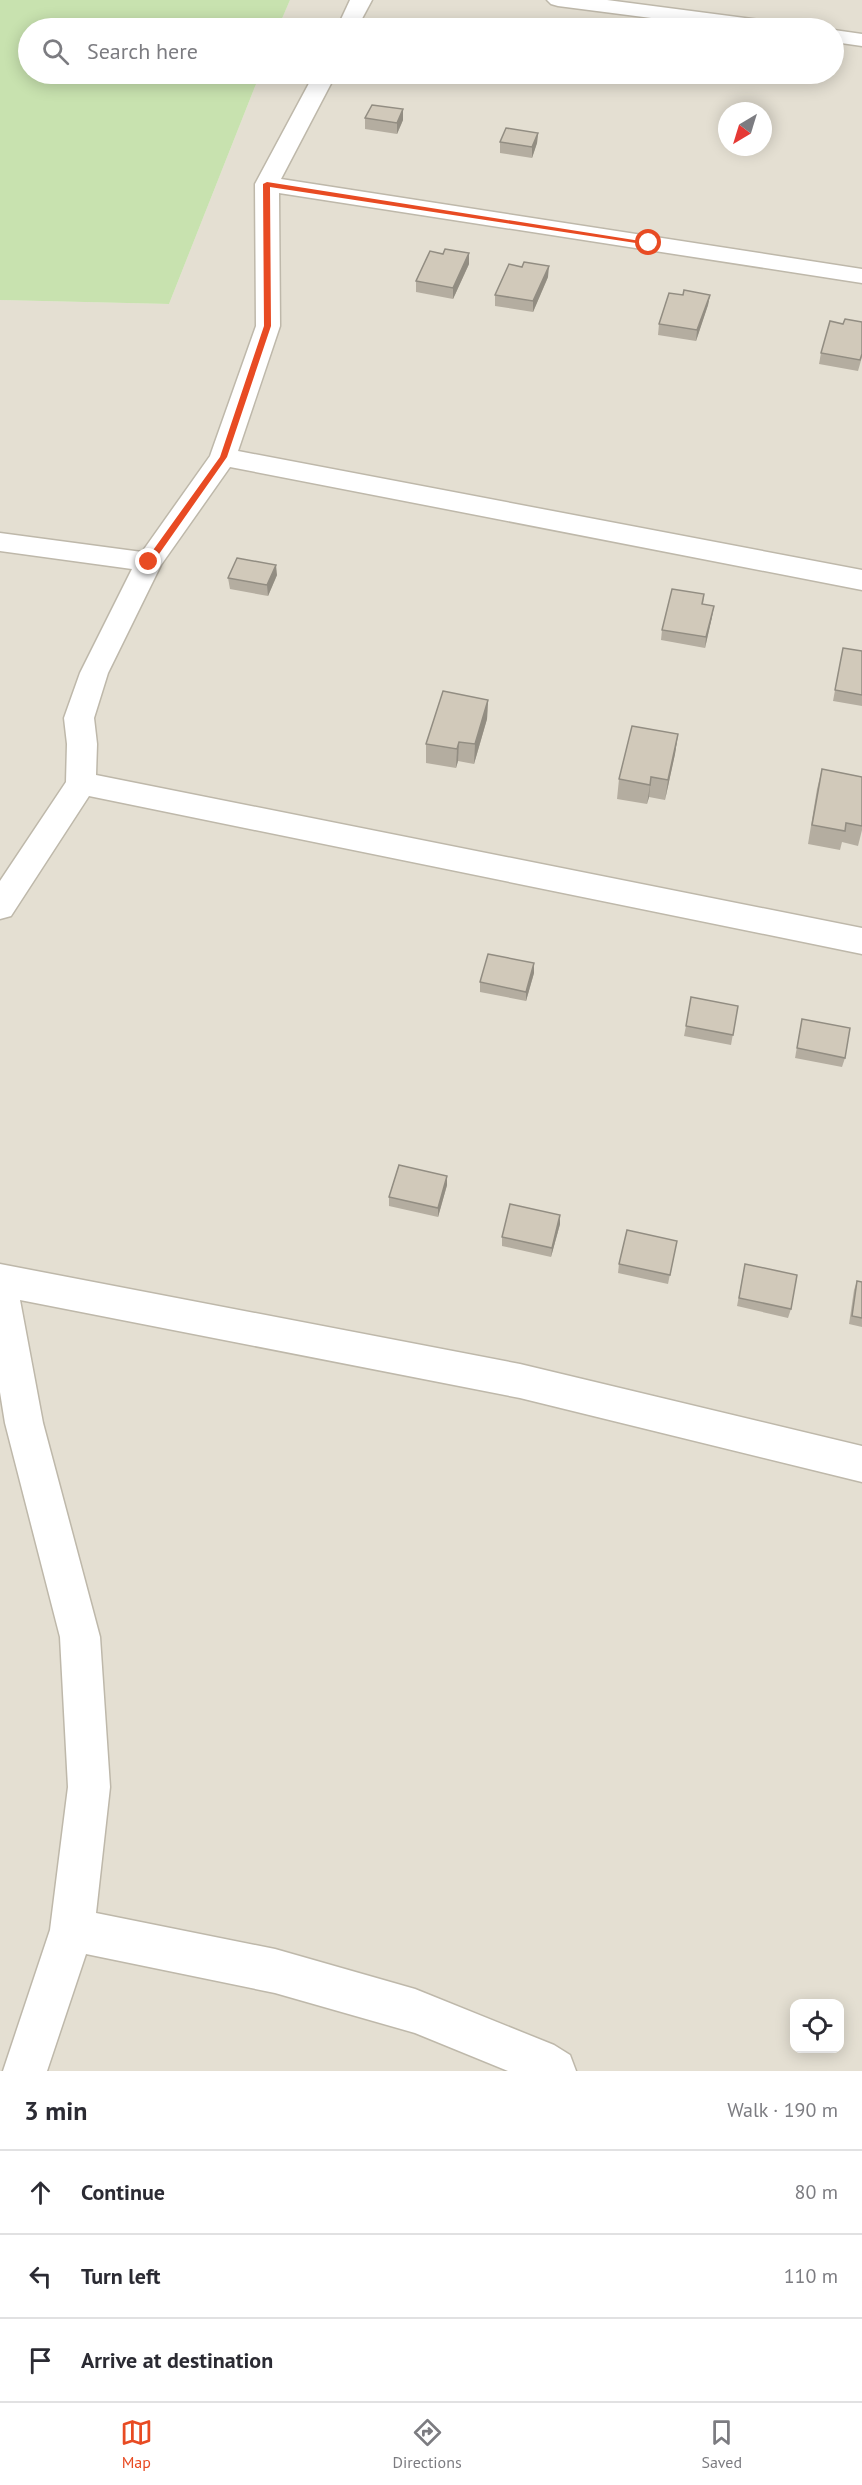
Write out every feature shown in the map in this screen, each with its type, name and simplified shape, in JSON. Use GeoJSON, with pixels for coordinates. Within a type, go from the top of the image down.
{"type":"FeatureCollection","features":[{"type":"Feature","properties":{"kind":"street"},"geometry":{"type":"LineString","coordinates":[[352,18],[361,0]]}},
{"type":"Feature","properties":{"kind":"street"},"geometry":{"type":"LineString","coordinates":[[558,0],[698,18]]}},
{"type":"Feature","properties":{"kind":"street"},"geometry":{"type":"LineString","coordinates":[[844,37],[862,40]]}},
{"type":"Feature","properties":{"kind":"street"},"geometry":{"type":"LineString","coordinates":[[0,907],[81,783],[82,744],[79,718],[94,673],[149,562],[224,457],[268,326],[267,184],[320,84]]}},
{"type":"Feature","properties":{"kind":"street"},"geometry":{"type":"LineString","coordinates":[[267,184],[862,276]]}},
{"type":"Feature","properties":{"kind":"street"},"geometry":{"type":"LineString","coordinates":[[224,457],[862,580]]}},
{"type":"Feature","properties":{"kind":"street"},"geometry":{"type":"LineString","coordinates":[[0,542],[149,562]]}},
{"type":"Feature","properties":{"kind":"street"},"geometry":{"type":"LineString","coordinates":[[81,783],[862,941]]}},
{"type":"Feature","properties":{"kind":"street"},"geometry":{"type":"LineString","coordinates":[[0,1280],[520,1381],[862,1464]]}},
{"type":"Feature","properties":{"kind":"street"},"geometry":{"type":"LineString","coordinates":[[0,1287],[24,1423],[80,1637],[89,1787],[72,1930],[25,2071]]}},
{"type":"Feature","properties":{"kind":"street"},"geometry":{"type":"LineString","coordinates":[[72,1930],[275,1971],[415,2011],[538,2061],[554,2071]]}},
{"type":"Feature","properties":{"kind":"shaded area"},"geometry":{"type":"Polygon","coordinates":[[[290,0],[862,0],[862,2071],[0,2071],[0,300],[169,304],[256,84],[844,84],[844,18],[282,18],[290,0]]]}},
{"type":"Feature","properties":{"kind":"green space"},"geometry":{"type":"Polygon","coordinates":[[[0,0],[290,0],[282,18],[18,18],[18,84],[256,84],[169,304],[0,300],[0,0]]]}},
{"type":"Feature","properties":{"kind":"building"},"geometry":{"type":"Polygon","coordinates":[[[372,105],[403,109],[397,123],[365,118],[372,105]]]}},
{"type":"Feature","properties":{"kind":"building"},"geometry":{"type":"Polygon","coordinates":[[[506,128],[538,133],[532,147],[500,142],[506,128]]]}},
{"type":"Feature","properties":{"kind":"building"},"geometry":{"type":"Polygon","coordinates":[[[445,249],[469,253],[453,288],[416,281],[430,251],[443,254],[445,249]]]}},
{"type":"Feature","properties":{"kind":"building"},"geometry":{"type":"Polygon","coordinates":[[[524,262],[549,266],[533,301],[495,295],[509,264],[522,267],[524,262]]]}},
{"type":"Feature","properties":{"kind":"building"},"geometry":{"type":"Polygon","coordinates":[[[684,290],[710,295],[697,330],[659,324],[669,293],[683,295],[684,290]]]}},
{"type":"Feature","properties":{"kind":"building"},"geometry":{"type":"Polygon","coordinates":[[[845,319],[862,322],[860,360],[821,353],[830,321],[843,324],[845,319]]]}},
{"type":"Feature","properties":{"kind":"building"},"geometry":{"type":"Polygon","coordinates":[[[237,558],[276,565],[267,585],[228,578],[237,558]]]}},
{"type":"Feature","properties":{"kind":"building"},"geometry":{"type":"Polygon","coordinates":[[[672,589],[704,594],[702,604],[714,606],[706,637],[662,630],[672,589]]]}},
{"type":"Feature","properties":{"kind":"building"},"geometry":{"type":"Polygon","coordinates":[[[843,648],[862,651],[862,695],[835,690],[843,648]]]}},
{"type":"Feature","properties":{"kind":"building"},"geometry":{"type":"Polygon","coordinates":[[[443,691],[488,700],[475,744],[459,742],[457,749],[426,744],[443,691]]]}},
{"type":"Feature","properties":{"kind":"building"},"geometry":{"type":"Polygon","coordinates":[[[632,726],[678,734],[668,780],[651,777],[650,785],[619,779],[632,726]]]}},
{"type":"Feature","properties":{"kind":"building"},"geometry":{"type":"Polygon","coordinates":[[[822,769],[862,777],[862,826],[846,823],[845,831],[812,825],[822,769]]]}},
{"type":"Feature","properties":{"kind":"building"},"geometry":{"type":"Polygon","coordinates":[[[488,954],[534,963],[526,992],[480,982],[488,954]]]}},
{"type":"Feature","properties":{"kind":"building"},"geometry":{"type":"Polygon","coordinates":[[[691,997],[738,1006],[733,1035],[686,1026],[691,997]]]}},
{"type":"Feature","properties":{"kind":"building"},"geometry":{"type":"Polygon","coordinates":[[[802,1019],[850,1028],[845,1058],[797,1048],[802,1019]]]}},
{"type":"Feature","properties":{"kind":"building"},"geometry":{"type":"Polygon","coordinates":[[[399,1165],[447,1176],[438,1208],[389,1197],[399,1165]]]}},
{"type":"Feature","properties":{"kind":"building"},"geometry":{"type":"Polygon","coordinates":[[[510,1204],[560,1215],[552,1248],[502,1237],[510,1204]]]}},
{"type":"Feature","properties":{"kind":"building"},"geometry":{"type":"Polygon","coordinates":[[[627,1230],[677,1241],[670,1275],[619,1264],[627,1230]]]}},
{"type":"Feature","properties":{"kind":"building"},"geometry":{"type":"Polygon","coordinates":[[[745,1264],[797,1275],[791,1309],[739,1298],[745,1264]]]}},
{"type":"Feature","properties":{"kind":"building"},"geometry":{"type":"Polygon","coordinates":[[[857,1281],[862,1282],[862,1318],[852,1316],[857,1281]]]}},
{"type":"Feature","properties":{"kind":"route"},"geometry":{"type":"LineString","coordinates":[[149,562],[224,457],[268,326],[267,184],[649,243]]}}]}
